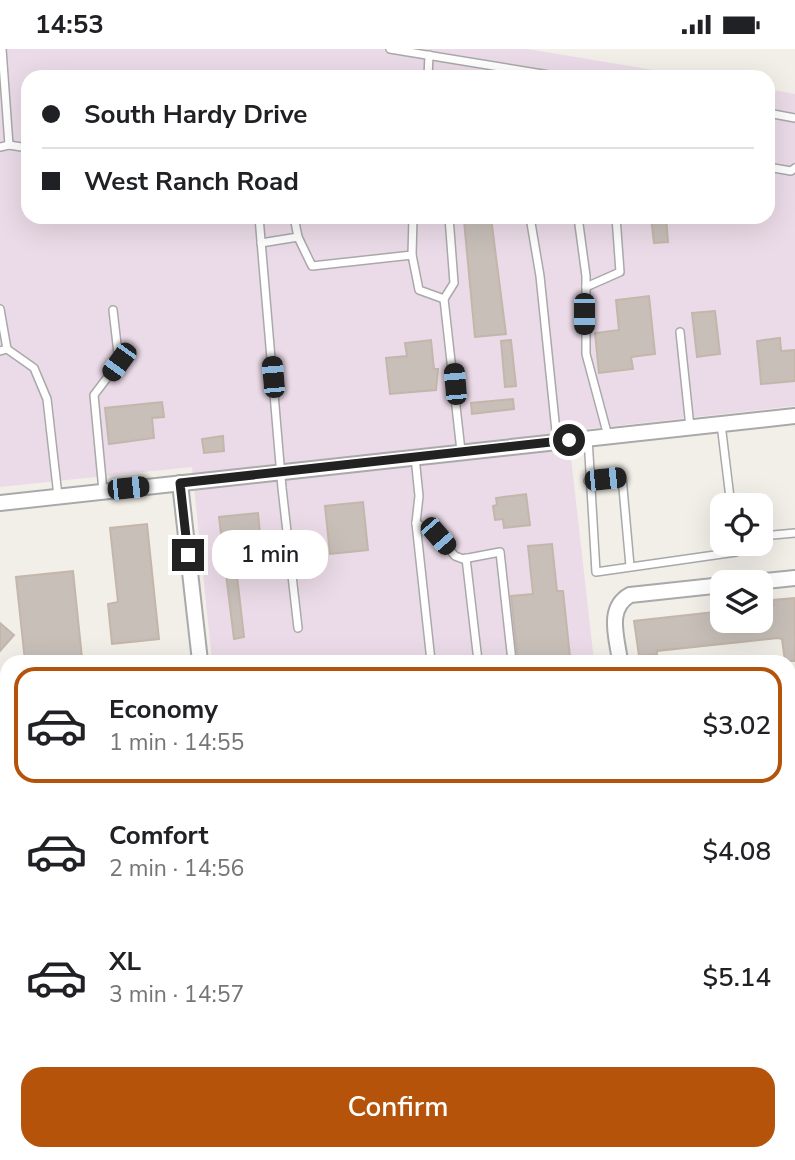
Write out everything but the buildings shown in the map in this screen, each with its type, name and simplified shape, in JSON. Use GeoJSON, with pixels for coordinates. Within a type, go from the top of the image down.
{"type":"FeatureCollection","features":[{"type":"Feature","properties":{"kind":"street"},"geometry":{"type":"LineString","coordinates":[[0,503],[795,416]]}},
{"type":"Feature","properties":{"kind":"street"},"geometry":{"type":"LineString","coordinates":[[180,483],[199,655]]}},
{"type":"Feature","properties":{"kind":"street"},"geometry":{"type":"LineString","coordinates":[[773,580],[795,578]]}},
{"type":"Feature","properties":{"kind":"street"},"geometry":{"type":"LineString","coordinates":[[619,655],[614,609],[620,600],[631,595],[710,586]]}},
{"type":"Feature","properties":{"kind":"lane"},"geometry":{"type":"LineString","coordinates":[[2,49],[9,145]]}},
{"type":"Feature","properties":{"kind":"lane"},"geometry":{"type":"LineString","coordinates":[[390,49],[519,70]]}},
{"type":"Feature","properties":{"kind":"lane"},"geometry":{"type":"LineString","coordinates":[[428,70],[429,55]]}},
{"type":"Feature","properties":{"kind":"lane"},"geometry":{"type":"LineString","coordinates":[[775,114],[795,118]]}},
{"type":"Feature","properties":{"kind":"lane"},"geometry":{"type":"LineString","coordinates":[[0,147],[21,147]]}},
{"type":"Feature","properties":{"kind":"lane"},"geometry":{"type":"LineString","coordinates":[[775,168],[791,171],[795,168]]}},
{"type":"Feature","properties":{"kind":"lane"},"geometry":{"type":"LineString","coordinates":[[260,224],[280,471],[298,628]]}},
{"type":"Feature","properties":{"kind":"lane"},"geometry":{"type":"LineString","coordinates":[[295,224],[298,237],[312,265],[412,255]]}},
{"type":"Feature","properties":{"kind":"lane"},"geometry":{"type":"LineString","coordinates":[[413,224],[412,255],[419,291],[444,299]]}},
{"type":"Feature","properties":{"kind":"lane"},"geometry":{"type":"LineString","coordinates":[[450,224],[454,283],[444,299],[461,451]]}},
{"type":"Feature","properties":{"kind":"lane"},"geometry":{"type":"LineString","coordinates":[[531,224],[540,275],[557,441]]}},
{"type":"Feature","properties":{"kind":"lane"},"geometry":{"type":"LineString","coordinates":[[579,224],[586,287],[586,354],[608,436]]}},
{"type":"Feature","properties":{"kind":"lane"},"geometry":{"type":"LineString","coordinates":[[586,287],[620,272],[617,224]]}},
{"type":"Feature","properties":{"kind":"lane"},"geometry":{"type":"LineString","coordinates":[[261,243],[298,237]]}},
{"type":"Feature","properties":{"kind":"lane"},"geometry":{"type":"LineString","coordinates":[[0,309],[3,350],[34,367],[47,399],[58,496]]}},
{"type":"Feature","properties":{"kind":"lane"},"geometry":{"type":"LineString","coordinates":[[103,491],[94,395],[119,362],[113,310]]}},
{"type":"Feature","properties":{"kind":"lane"},"geometry":{"type":"LineString","coordinates":[[680,332],[690,427]]}},
{"type":"Feature","properties":{"kind":"lane"},"geometry":{"type":"LineString","coordinates":[[721,423],[729,493]]}},
{"type":"Feature","properties":{"kind":"lane"},"geometry":{"type":"LineString","coordinates":[[588,438],[588,481],[596,572],[710,555]]}},
{"type":"Feature","properties":{"kind":"lane"},"geometry":{"type":"LineString","coordinates":[[415,456],[419,496],[416,523],[430,655]]}},
{"type":"Feature","properties":{"kind":"lane"},"geometry":{"type":"LineString","coordinates":[[588,481],[622,477],[630,566]]}},
{"type":"Feature","properties":{"kind":"lane"},"geometry":{"type":"LineString","coordinates":[[416,523],[438,536],[455,556],[466,558],[500,552],[511,655]]}},
{"type":"Feature","properties":{"kind":"lane"},"geometry":{"type":"LineString","coordinates":[[773,535],[795,533]]}},
{"type":"Feature","properties":{"kind":"lane"},"geometry":{"type":"LineString","coordinates":[[466,558],[477,655]]}},
{"type":"Feature","properties":{"kind":"shaded area"},"geometry":{"type":"Polygon","coordinates":[[[0,49],[528,49],[653,70],[21,70],[21,224],[775,224],[775,90],[795,94],[795,406],[568,431],[593,655],[211,655],[192,467],[0,487],[0,49]]]}},
{"type":"Feature","properties":{"kind":"route"},"geometry":{"type":"LineString","coordinates":[[188,555],[180,483],[569,440]]}}]}
